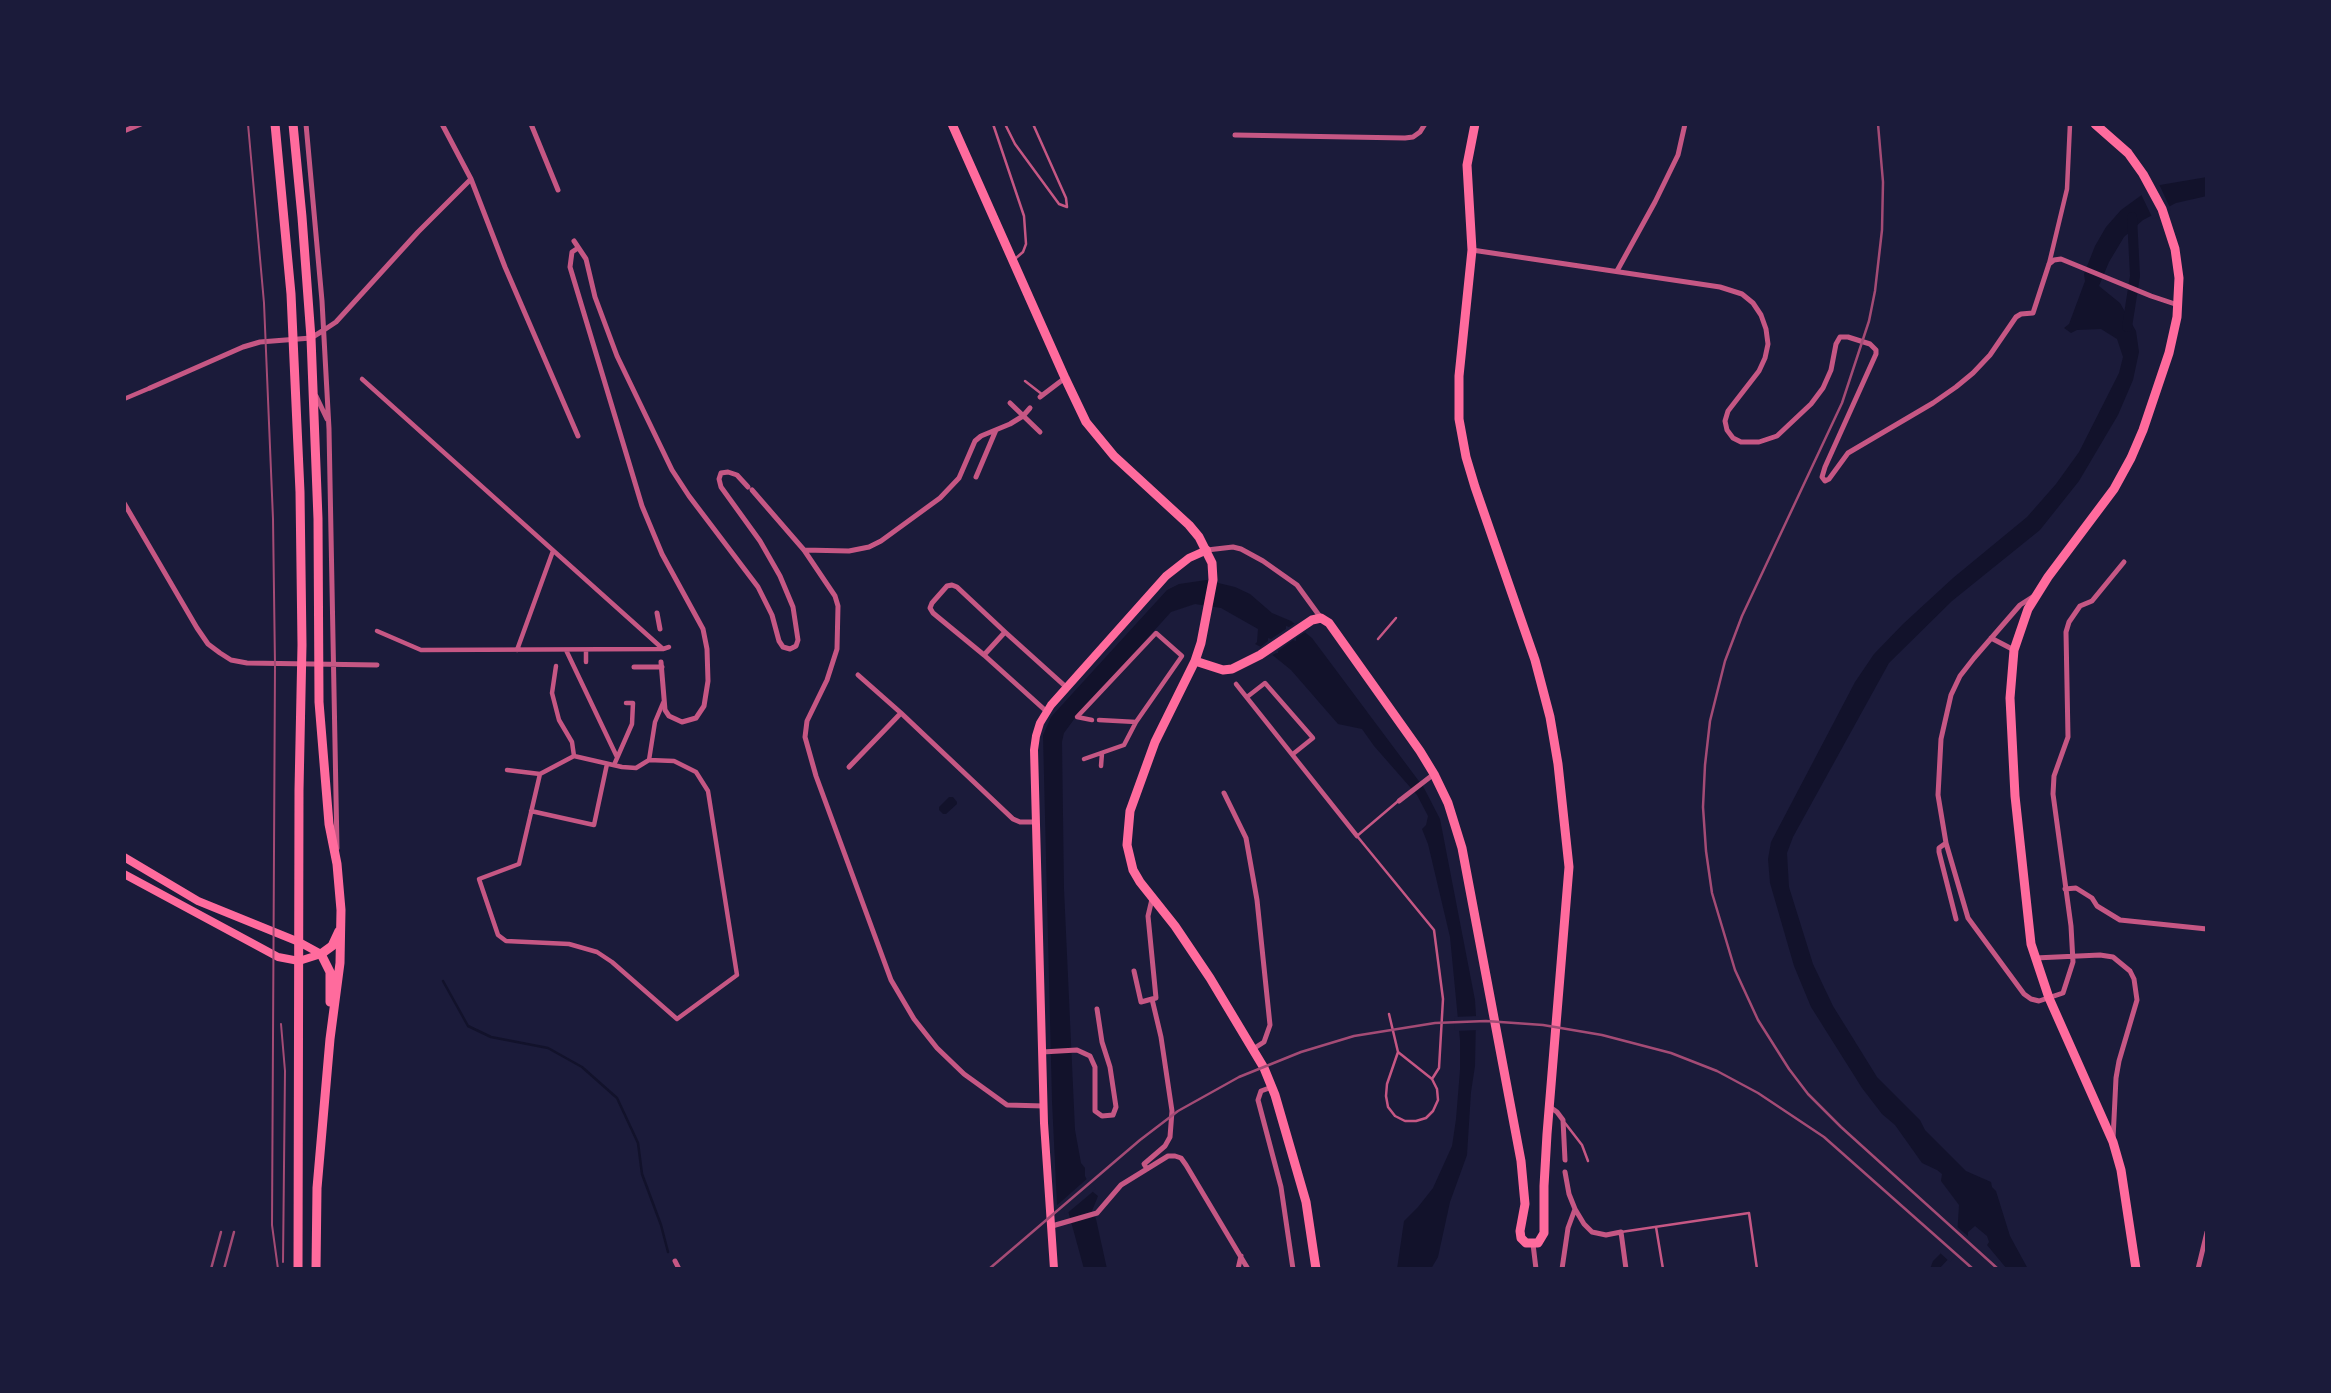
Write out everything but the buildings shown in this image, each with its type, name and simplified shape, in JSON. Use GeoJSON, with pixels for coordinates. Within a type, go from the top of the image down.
{"type":"FeatureCollection","features":[{"type":"Feature","properties":{"kind":"main road"},"geometry":{"type":"LineString","coordinates":[[275,124],[294,339],[299,482],[299,1269]]}},
{"type":"Feature","properties":{"kind":"main road"},"geometry":{"type":"LineString","coordinates":[[293,124],[311,338],[318,519],[319,702],[328,810],[337,864],[341,927],[340,963],[330,1039],[316,1196],[316,1269]]}},
{"type":"Feature","properties":{"kind":"main road"},"geometry":{"type":"LineString","coordinates":[[952,124],[1080,411],[1114,456],[1189,525],[1207,550],[1212,563],[1213,580],[1207,617],[1195,661],[1155,742],[1128,819],[1127,845],[1131,863],[1140,882],[1175,926],[1210,978],[1254,1049],[1272,1087],[1306,1202],[1316,1269]]}},
{"type":"Feature","properties":{"kind":"main road"},"geometry":{"type":"LineString","coordinates":[[1195,661],[1226,673],[1263,653],[1311,620],[1321,618],[1328,623],[1434,774],[1448,803],[1462,848],[1521,1161],[1525,1194],[1521,1238],[1526,1243],[1533,1244],[1542,1239],[1569,867],[1556,751],[1535,660],[1475,487],[1459,419],[1460,376],[1472,250],[1467,165],[1475,124]]}},
{"type":"Feature","properties":{"kind":"main road"},"geometry":{"type":"LineString","coordinates":[[2095,124],[2129,153],[2162,209],[2169,228],[2179,278],[2178,305],[2169,353],[2131,458],[2094,518],[2036,594],[2020,627],[2014,650],[2010,698],[2015,796],[2027,923],[2049,998],[2113,1142],[2121,1170],[2136,1269]]}},
{"type":"Feature","properties":{"kind":"main road"},"geometry":{"type":"LineString","coordinates":[[1054,1269],[1046,1167],[1046,1052],[1036,822],[1036,736],[1046,711],[1166,576],[1189,558],[1207,550]]}},
{"type":"Feature","properties":{"kind":"main road"},"geometry":{"type":"LineString","coordinates":[[124,857],[198,901],[299,942],[321,954],[330,972],[330,1039]]}},
{"type":"Feature","properties":{"kind":"main road"},"geometry":{"type":"LineString","coordinates":[[124,874],[278,957],[299,961],[321,954],[332,946],[341,927]]}},
{"type":"Feature","properties":{"kind":"street"},"geometry":{"type":"LineString","coordinates":[[124,131],[141,124]]}},
{"type":"Feature","properties":{"kind":"street"},"geometry":{"type":"LineString","coordinates":[[306,124],[324,330],[329,429],[337,864]]}},
{"type":"Feature","properties":{"kind":"street"},"geometry":{"type":"LineString","coordinates":[[442,124],[471,179],[505,267],[578,436]]}},
{"type":"Feature","properties":{"kind":"street"},"geometry":{"type":"LineString","coordinates":[[531,124],[558,190]]}},
{"type":"Feature","properties":{"kind":"street"},"geometry":{"type":"LineString","coordinates":[[1235,135],[1405,138],[1413,137],[1425,124]]}},
{"type":"Feature","properties":{"kind":"street"},"geometry":{"type":"LineString","coordinates":[[1617,271],[1656,202],[1678,155],[1685,124]]}},
{"type":"Feature","properties":{"kind":"street"},"geometry":{"type":"LineString","coordinates":[[1472,250],[1729,288],[1742,294],[1753,303],[1761,315],[1768,344],[1759,371],[1728,411],[1725,421],[1732,438],[1741,442],[1759,442],[1777,436],[1817,396],[1831,370],[1838,340],[1844,336],[1874,346],[1876,354],[1825,467],[1822,477],[1825,481],[1848,453],[1956,387],[1990,355],[2016,317],[2033,313],[2049,264],[2067,189],[2070,124]]}},
{"type":"Feature","properties":{"kind":"street"},"geometry":{"type":"LineString","coordinates":[[124,399],[243,346],[311,338],[324,330],[335,322],[471,179]]}},
{"type":"Feature","properties":{"kind":"street"},"geometry":{"type":"LineString","coordinates":[[574,241],[586,259],[595,297],[617,356],[672,470],[758,587],[772,615],[783,647],[790,649],[796,646],[798,640],[793,607],[780,576],[760,541],[721,487],[721,473],[737,475],[750,489],[804,550],[835,596],[838,606],[836,649],[828,680],[807,721],[805,737],[816,776],[891,980],[914,1019],[937,1048],[964,1074],[1007,1105],[1044,1106]]}},
{"type":"Feature","properties":{"kind":"street"},"geometry":{"type":"LineString","coordinates":[[578,248],[572,252],[570,267],[642,506],[662,554],[703,629],[707,649],[707,690],[701,713],[690,721],[675,720],[665,710],[663,703],[662,665],[634,667]]}},
{"type":"Feature","properties":{"kind":"street"},"geometry":{"type":"LineString","coordinates":[[2049,264],[2057,259],[2064,261],[2178,305]]}},
{"type":"Feature","properties":{"kind":"street"},"geometry":{"type":"LineString","coordinates":[[362,379],[663,649]]}},
{"type":"Feature","properties":{"kind":"street"},"geometry":{"type":"LineString","coordinates":[[1042,396],[1065,379]]}},
{"type":"Feature","properties":{"kind":"street"},"geometry":{"type":"LineString","coordinates":[[313,390],[329,429]]}},
{"type":"Feature","properties":{"kind":"street"},"geometry":{"type":"LineString","coordinates":[[1010,403],[1040,432]]}},
{"type":"Feature","properties":{"kind":"street"},"geometry":{"type":"LineString","coordinates":[[804,550],[849,551],[869,547],[881,541],[940,498],[959,478],[975,441],[1023,416],[1030,408]]}},
{"type":"Feature","properties":{"kind":"street"},"geometry":{"type":"LineString","coordinates":[[976,477],[996,430]]}},
{"type":"Feature","properties":{"kind":"street"},"geometry":{"type":"LineString","coordinates":[[124,503],[208,644],[220,653],[238,662],[377,665]]}},
{"type":"Feature","properties":{"kind":"street"},"geometry":{"type":"LineString","coordinates":[[1207,550],[1233,547],[1263,561],[1297,585],[1321,618]]}},
{"type":"Feature","properties":{"kind":"street"},"geometry":{"type":"LineString","coordinates":[[517,650],[553,551]]}},
{"type":"Feature","properties":{"kind":"street"},"geometry":{"type":"LineString","coordinates":[[2036,594],[2020,605],[1960,676],[1945,716],[1938,794],[1946,843],[1963,906],[1974,928],[2024,994],[2031,999],[2049,998],[2063,993],[2072,969],[2073,955],[2053,794],[2054,776],[2068,737],[2066,632],[2080,606],[2092,601],[2124,562]]}},
{"type":"Feature","properties":{"kind":"street"},"geometry":{"type":"LineString","coordinates":[[1046,711],[933,613],[930,608],[932,603],[947,586],[957,587],[1066,687]]}},
{"type":"Feature","properties":{"kind":"street"},"geometry":{"type":"LineString","coordinates":[[657,613],[660,629]]}},
{"type":"Feature","properties":{"kind":"street"},"geometry":{"type":"LineString","coordinates":[[377,631],[421,650],[669,647]]}},
{"type":"Feature","properties":{"kind":"street"},"geometry":{"type":"LineString","coordinates":[[984,655],[1005,632]]}},
{"type":"Feature","properties":{"kind":"street"},"geometry":{"type":"LineString","coordinates":[[1092,720],[1077,718],[1156,633],[1182,656],[1195,661]]}},
{"type":"Feature","properties":{"kind":"street"},"geometry":{"type":"LineString","coordinates":[[1991,638],[2014,650]]}},
{"type":"Feature","properties":{"kind":"street"},"geometry":{"type":"LineString","coordinates":[[566,650],[617,757]]}},
{"type":"Feature","properties":{"kind":"street"},"geometry":{"type":"LineString","coordinates":[[586,650],[586,662]]}},
{"type":"Feature","properties":{"kind":"street"},"geometry":{"type":"LineString","coordinates":[[1084,759],[1124,745],[1136,722],[1182,656]]}},
{"type":"Feature","properties":{"kind":"street"},"geometry":{"type":"LineString","coordinates":[[556,666],[552,693],[559,720],[572,742],[574,756]]}},
{"type":"Feature","properties":{"kind":"street"},"geometry":{"type":"LineString","coordinates":[[858,675],[1013,819],[1036,822]]}},
{"type":"Feature","properties":{"kind":"street"},"geometry":{"type":"LineString","coordinates":[[1247,696],[1265,682],[1313,738],[1293,754]]}},
{"type":"Feature","properties":{"kind":"street"},"geometry":{"type":"LineString","coordinates":[[1236,684],[1357,836]]}},
{"type":"Feature","properties":{"kind":"street"},"geometry":{"type":"LineString","coordinates":[[614,765],[632,724],[633,703],[626,703]]}},
{"type":"Feature","properties":{"kind":"street"},"geometry":{"type":"LineString","coordinates":[[649,760],[654,722],[663,703]]}},
{"type":"Feature","properties":{"kind":"street"},"geometry":{"type":"LineString","coordinates":[[849,767],[901,713]]}},
{"type":"Feature","properties":{"kind":"street"},"geometry":{"type":"LineString","coordinates":[[1099,720],[1136,722]]}},
{"type":"Feature","properties":{"kind":"street"},"geometry":{"type":"LineString","coordinates":[[1101,766],[1102,753]]}},
{"type":"Feature","properties":{"kind":"street"},"geometry":{"type":"LineString","coordinates":[[507,770],[540,774],[574,756],[636,768],[649,760],[662,760],[687,765],[696,772],[708,791],[737,975],[677,1019],[651,994],[597,952],[569,944],[506,941],[498,935],[479,879],[519,864],[540,774]]}},
{"type":"Feature","properties":{"kind":"street"},"geometry":{"type":"LineString","coordinates":[[531,811],[594,825],[607,764]]}},
{"type":"Feature","properties":{"kind":"street"},"geometry":{"type":"LineString","coordinates":[[1399,801],[1434,774]]}},
{"type":"Feature","properties":{"kind":"street"},"geometry":{"type":"LineString","coordinates":[[1224,793],[1246,838],[1257,900],[1270,1025],[1264,1042],[1254,1049]]}},
{"type":"Feature","properties":{"kind":"street"},"geometry":{"type":"LineString","coordinates":[[1946,843],[1942,844],[1939,852],[1956,919]]}},
{"type":"Feature","properties":{"kind":"street"},"geometry":{"type":"LineString","coordinates":[[2065,889],[2076,888],[2091,898],[2097,906],[2120,920],[2207,929]]}},
{"type":"Feature","properties":{"kind":"street"},"geometry":{"type":"LineString","coordinates":[[1134,971],[1141,1002],[1156,998],[1148,916],[1152,899]]}},
{"type":"Feature","properties":{"kind":"street"},"geometry":{"type":"LineString","coordinates":[[2035,957],[2100,955],[2113,957],[2130,971],[2137,989],[2137,1000],[2124,1038],[2116,1078],[2113,1142]]}},
{"type":"Feature","properties":{"kind":"street"},"geometry":{"type":"LineString","coordinates":[[1147,1169],[1144,1164],[1165,1146],[1172,1127],[1168,1075],[1152,999]]}},
{"type":"Feature","properties":{"kind":"street"},"geometry":{"type":"LineString","coordinates":[[1046,1052],[1086,1053],[1094,1061],[1095,1111],[1102,1116],[1112,1115],[1116,1107],[1097,1009]]}},
{"type":"Feature","properties":{"kind":"street"},"geometry":{"type":"LineString","coordinates":[[1272,1087],[1261,1091],[1258,1100],[1281,1187],[1293,1269]]}},
{"type":"Feature","properties":{"kind":"street"},"geometry":{"type":"LineString","coordinates":[[1550,1107],[1558,1112],[1563,1120],[1565,1160]]}},
{"type":"Feature","properties":{"kind":"street"},"geometry":{"type":"LineString","coordinates":[[1052,1226],[1101,1211],[1114,1191],[1147,1169],[1168,1156],[1181,1158],[1248,1269]]}},
{"type":"Feature","properties":{"kind":"street"},"geometry":{"type":"LineString","coordinates":[[1565,1172],[1575,1209],[1584,1224],[1592,1232],[1606,1235],[1621,1233],[1626,1269]]}},
{"type":"Feature","properties":{"kind":"street"},"geometry":{"type":"LineString","coordinates":[[1562,1269],[1566,1236],[1575,1209]]}},
{"type":"Feature","properties":{"kind":"street"},"geometry":{"type":"LineString","coordinates":[[2198,1269],[2207,1232]]}},
{"type":"Feature","properties":{"kind":"street"},"geometry":{"type":"LineString","coordinates":[[1533,1244],[1536,1269]]}},
{"type":"Feature","properties":{"kind":"street"},"geometry":{"type":"LineString","coordinates":[[1238,1269],[1241,1256]]}},
{"type":"Feature","properties":{"kind":"street"},"geometry":{"type":"LineString","coordinates":[[675,1261],[680,1269]]}},
{"type":"Feature","properties":{"kind":"lane"},"geometry":{"type":"LineString","coordinates":[[993,124],[1020,200],[1027,231],[1023,252],[1013,260]]}},
{"type":"Feature","properties":{"kind":"lane"},"geometry":{"type":"LineString","coordinates":[[1005,124],[1015,144],[1059,204],[1067,207],[1066,198],[1033,124]]}},
{"type":"Feature","properties":{"kind":"lane"},"geometry":{"type":"LineString","coordinates":[[1025,381],[1042,396]]}},
{"type":"Feature","properties":{"kind":"lane"},"geometry":{"type":"LineString","coordinates":[[1378,639],[1396,618]]}},
{"type":"Feature","properties":{"kind":"lane"},"geometry":{"type":"LineString","coordinates":[[1399,801],[1357,836],[1434,930],[1443,999],[1439,1068],[1432,1079]]}},
{"type":"Feature","properties":{"kind":"lane"},"geometry":{"type":"LineString","coordinates":[[1389,1014],[1398,1052],[1385,1096],[1388,1107],[1395,1116],[1405,1121],[1426,1118],[1438,1100],[1437,1088],[1432,1079],[1398,1052]]}},
{"type":"Feature","properties":{"kind":"lane"},"geometry":{"type":"LineString","coordinates":[[1563,1120],[1582,1145],[1588,1161]]}},
{"type":"Feature","properties":{"kind":"lane"},"geometry":{"type":"LineString","coordinates":[[1621,1233],[1749,1213],[1757,1269]]}},
{"type":"Feature","properties":{"kind":"lane"},"geometry":{"type":"LineString","coordinates":[[1656,1227],[1663,1269]]}},
{"type":"Feature","properties":{"kind":"shaded area"},"geometry":{"type":"Polygon","coordinates":[[[2207,177],[2207,196],[2176,203],[2143,220],[2124,237],[2109,262],[2099,286],[2120,303],[2136,331],[2139,352],[2133,380],[2118,415],[2079,481],[2040,530],[1952,601],[1889,663],[1793,837],[1787,853],[1789,887],[1813,964],[1833,1006],[1877,1077],[1966,1171],[1991,1182],[2010,1236],[2028,1269],[2007,1269],[1987,1245],[1987,1236],[1975,1226],[1968,1232],[1968,1238],[1939,1269],[1930,1269],[1933,1261],[1957,1237],[1959,1205],[1941,1181],[1942,1174],[1922,1163],[1895,1125],[1882,1114],[1862,1088],[1811,1007],[1794,966],[1770,883],[1768,859],[1771,842],[1855,682],[1874,654],[1953,578],[2027,517],[2079,452],[2119,373],[2123,357],[2117,339],[2101,329],[2077,330],[2071,333],[2064,328],[2069,324],[2085,281],[2084,274],[2106,227],[2121,210],[2160,185],[2207,177]]]}},
{"type":"Feature","properties":{"kind":"shaded area"},"geometry":{"type":"Polygon","coordinates":[[[1206,580],[1235,587],[1250,594],[1272,613],[1291,621],[1312,638],[1424,788],[1440,819],[1475,1000],[1475,1066],[1467,1155],[1450,1202],[1438,1257],[1431,1269],[1397,1269],[1404,1221],[1433,1188],[1452,1146],[1460,1070],[1460,1040],[1450,937],[1422,829],[1428,816],[1417,795],[1362,729],[1338,724],[1291,670],[1255,644],[1258,629],[1221,608],[1195,604],[1171,612],[1064,733],[1064,889],[1075,1130],[1085,1176],[1098,1196],[1092,1211],[1107,1269],[1084,1269],[1067,1207],[1057,1205],[1043,735],[1051,717],[1167,590],[1179,584],[1206,580]]]}},
{"type":"Feature","properties":{"kind":"shaded area"},"geometry":{"type":"Polygon","coordinates":[[[949,797],[953,797],[957,804],[943,814],[939,807],[949,797]]]}},
{"type":"Feature","properties":{"kind":"pier"},"geometry":{"type":"Polygon","coordinates":[[[2158,182],[2171,210],[2153,219],[2140,192],[2158,182]]]}},
{"type":"Feature","properties":{"kind":"pier"},"geometry":{"type":"Polygon","coordinates":[[[1297,622],[1307,631],[1296,638],[1296,641],[1293,640],[1269,657],[1259,648],[1268,638],[1271,639],[1286,629],[1286,626],[1297,622]]]}},
{"type":"Feature","properties":{"kind":"pier"},"geometry":{"type":"Polygon","coordinates":[[[1479,1016],[1479,1030],[1455,1031],[1454,1017],[1479,1016]]]}},
{"type":"Feature","properties":{"kind":"pier"},"geometry":{"type":"Polygon","coordinates":[[[1089,1177],[1096,1189],[1065,1215],[1064,1210],[1054,1208],[1089,1177]]]}},
{"type":"Feature","properties":{"kind":"pier"},"geometry":{"type":"Polygon","coordinates":[[[1955,1225],[1971,1239],[1950,1262],[1938,1251],[1954,1235],[1955,1225]]]}},
{"type":"Feature","properties":{"kind":"waterway"},"geometry":{"type":"LineString","coordinates":[[2127,327],[2135,276],[2132,217]]}},
{"type":"Feature","properties":{"kind":"waterway"},"geometry":{"type":"LineString","coordinates":[[443,981],[468,1026],[491,1037],[548,1048],[582,1067],[617,1098],[638,1143],[642,1174],[668,1252]]}},
{"type":"Feature","properties":{"kind":"tram line"},"geometry":{"type":"LineString","coordinates":[[248,124],[264,303],[273,519],[275,665],[272,1225],[278,1269]]}},
{"type":"Feature","properties":{"kind":"tram line"},"geometry":{"type":"LineString","coordinates":[[281,1024],[285,1071],[283,1262]]}},
{"type":"Feature","properties":{"kind":"railway"},"geometry":{"type":"LineString","coordinates":[[1878,124],[1883,182],[1882,230],[1869,321],[1842,403],[1742,616],[1725,661],[1710,721],[1705,765],[1703,807],[1706,851],[1712,893],[1735,970],[1758,1020],[1789,1069],[1808,1094],[1841,1127],[1998,1269]]}},
{"type":"Feature","properties":{"kind":"railway"},"geometry":{"type":"LineString","coordinates":[[989,1269],[1140,1140],[1178,1111],[1239,1077],[1301,1052],[1354,1036],[1435,1023],[1486,1021],[1543,1025],[1602,1035],[1671,1053],[1717,1071],[1758,1093],[1824,1137],[1973,1269]]}},
{"type":"Feature","properties":{"kind":"railway"},"geometry":{"type":"LineString","coordinates":[[211,1269],[221,1232]]}},
{"type":"Feature","properties":{"kind":"railway"},"geometry":{"type":"LineString","coordinates":[[224,1269],[234,1232]]}}]}
